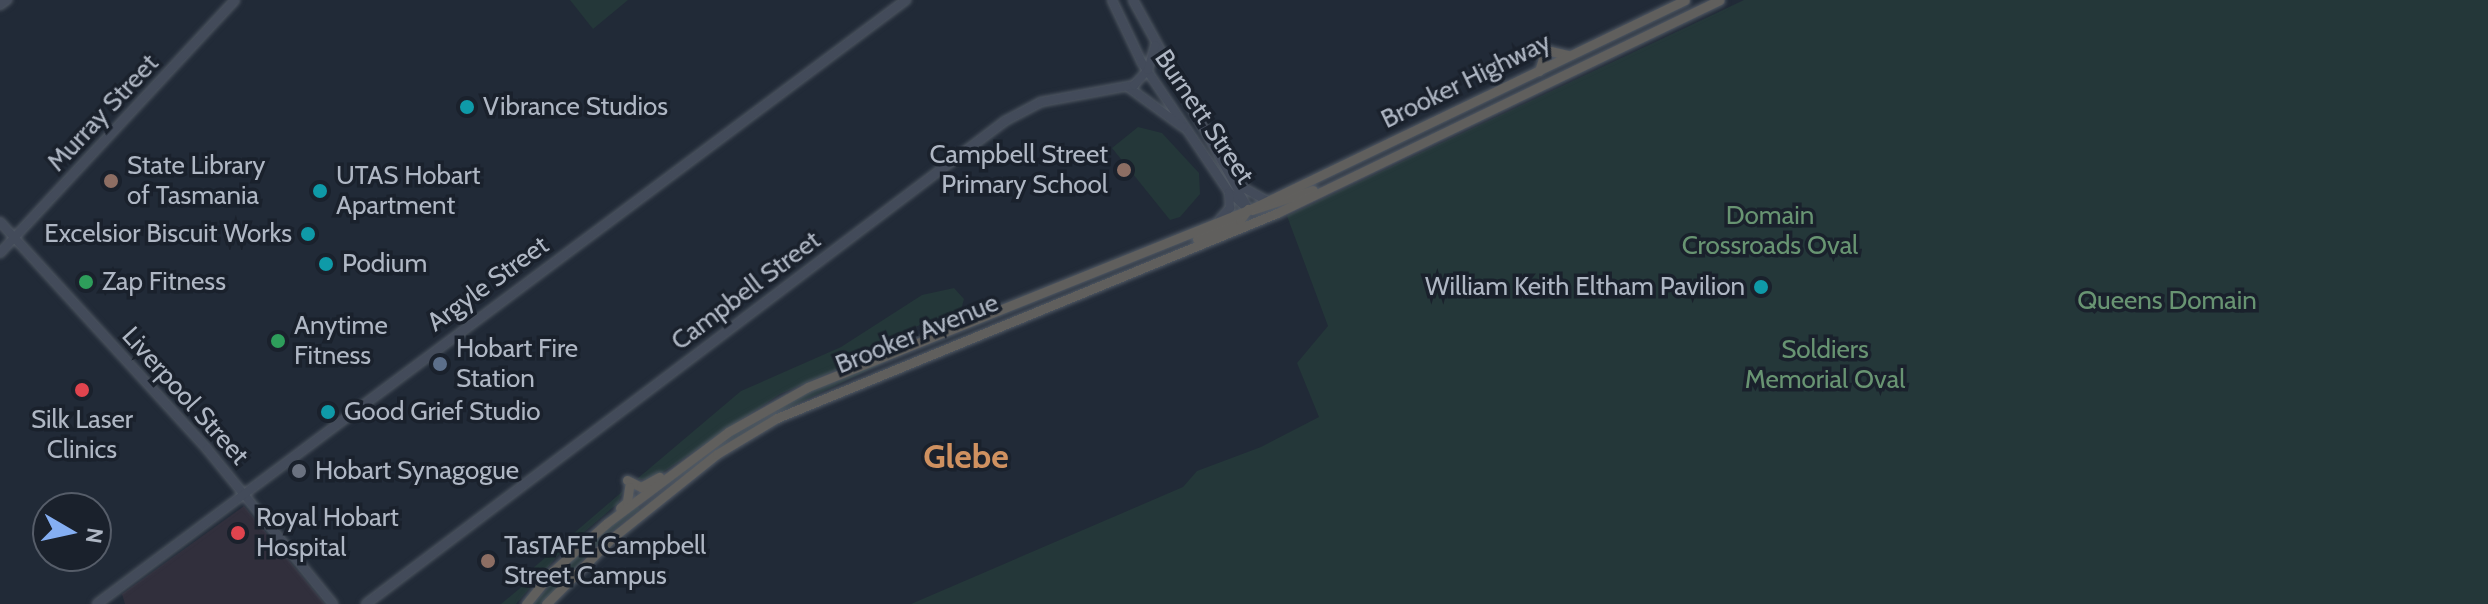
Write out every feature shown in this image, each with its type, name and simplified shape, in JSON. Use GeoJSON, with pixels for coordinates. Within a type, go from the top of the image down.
{"type":"FeatureCollection","features":[{"type":"Feature","properties":{"kind":"highway","name":"Brooker Highway"},"geometry":{"type":"LineString","coordinates":[[1267,201],[1539,71],[1546,50],[1570,55],[1685,0]]}},
{"type":"Feature","properties":{"kind":"highway","name":"Brooker Highway"},"geometry":{"type":"LineString","coordinates":[[1349,180],[1719,0]]}},
{"type":"Feature","properties":{"kind":"highway"},"geometry":{"type":"LineString","coordinates":[[1177,252],[1240,220],[1248,209],[1265,210],[1349,180]]}},
{"type":"Feature","properties":{"kind":"highway","name":"Brooker Avenue"},"geometry":{"type":"LineString","coordinates":[[546,604],[612,538],[699,468],[814,400],[1349,180]]}},
{"type":"Feature","properties":{"kind":"highway","name":"Brooker Avenue"},"geometry":{"type":"LineString","coordinates":[[526,604],[553,571],[607,523],[728,432],[808,387],[1267,201]]}},
{"type":"Feature","properties":{"kind":"highway"},"geometry":{"type":"LineString","coordinates":[[607,523],[627,502],[627,480],[646,486],[728,432]]}},
{"type":"Feature","properties":{"kind":"highway"},"geometry":{"type":"LineString","coordinates":[[629,487],[642,497],[651,498],[699,468]]}},
{"type":"Feature","properties":{"kind":"main road"},"geometry":{"type":"LineString","coordinates":[[0,5],[7,0]]}},
{"type":"Feature","properties":{"kind":"main road","name":"Murray Street"},"geometry":{"type":"LineString","coordinates":[[0,253],[235,0]]}},
{"type":"Feature","properties":{"kind":"main road","name":"Argyle Street"},"geometry":{"type":"LineString","coordinates":[[97,604],[906,0]]}},
{"type":"Feature","properties":{"kind":"main road","name":"Burnett Street"},"geometry":{"type":"LineString","coordinates":[[1112,0],[1148,70],[1221,181],[1248,209]]}},
{"type":"Feature","properties":{"kind":"main road","name":"Burnett Street"},"geometry":{"type":"LineString","coordinates":[[1133,0],[1155,45],[1231,174],[1248,209]]}},
{"type":"Feature","properties":{"kind":"main road"},"geometry":{"type":"LineString","coordinates":[[1155,45],[1148,70],[1128,87],[1192,136]]}},
{"type":"Feature","properties":{"kind":"main road","name":"Campbell Street"},"geometry":{"type":"LineString","coordinates":[[366,604],[1005,121],[1041,102],[1128,87]]}},
{"type":"Feature","properties":{"kind":"main road"},"geometry":{"type":"LineString","coordinates":[[1203,153],[1223,162],[1221,181]]}},
{"type":"Feature","properties":{"kind":"main road"},"geometry":{"type":"LineString","coordinates":[[1231,174],[1250,196],[1267,201]]}},
{"type":"Feature","properties":{"kind":"main road"},"geometry":{"type":"LineString","coordinates":[[1218,220],[1230,208],[1229,192]]}},
{"type":"Feature","properties":{"kind":"main road","name":"Liverpool Street"},"geometry":{"type":"LineString","coordinates":[[0,222],[244,493],[333,604]]}},
{"type":"Feature","properties":{"kind":"shaded area","name":"Royal Hobart Hospital"},"geometry":{"type":"Polygon","coordinates":[[[244,506],[325,604],[125,604],[122,594],[244,506]]]}},
{"type":"Feature","properties":{"kind":"green space"},"geometry":{"type":"Polygon","coordinates":[[[570,0],[628,0],[593,29],[570,0]]]}},
{"type":"Feature","properties":{"kind":"green space","name":"Queens Domain"},"geometry":{"type":"Polygon","coordinates":[[[1744,0],[2488,0],[2488,604],[911,604],[1183,487],[1197,471],[1261,447],[1319,417],[1297,363],[1328,326],[1287,216],[1744,0]]]}},
{"type":"Feature","properties":{"kind":"green space"},"geometry":{"type":"Polygon","coordinates":[[[1138,127],[1162,133],[1199,173],[1200,194],[1180,217],[1170,220],[1112,148],[1138,127]]]}},
{"type":"Feature","properties":{"kind":"green space"},"geometry":{"type":"Polygon","coordinates":[[[954,288],[964,299],[961,310],[915,327],[913,337],[780,394],[651,480],[637,479],[741,391],[841,347],[922,295],[954,288]]]}},
{"type":"Feature","properties":{"kind":"green space"},"geometry":{"type":"Polygon","coordinates":[[[909,351],[784,410],[655,492],[740,430],[805,394],[909,351]]]}},
{"type":"Feature","properties":{"kind":"green space"},"geometry":{"type":"Polygon","coordinates":[[[623,491],[618,503],[560,553],[516,604],[501,604],[525,584],[525,575],[623,491]]]}},
{"type":"Feature","properties":{"kind":"green space"},"geometry":{"type":"Polygon","coordinates":[[[637,505],[640,509],[606,536],[541,604],[533,604],[587,545],[637,505]]]}},
{"type":"Feature","properties":{"kind":"place","name":"Vibrance Studios"},"geometry":{"type":"Point","coordinates":[467,107]}},
{"type":"Feature","properties":{"kind":"place","name":"Campbell Street Primary School"},"geometry":{"type":"Point","coordinates":[1124,170]}},
{"type":"Feature","properties":{"kind":"place","name":"State Library of Tasmania"},"geometry":{"type":"Point","coordinates":[111,181]}},
{"type":"Feature","properties":{"kind":"place","name":"UTAS Hobart Apartment"},"geometry":{"type":"Point","coordinates":[320,191]}},
{"type":"Feature","properties":{"kind":"place","name":"Excelsior Biscuit Works"},"geometry":{"type":"Point","coordinates":[308,234]}},
{"type":"Feature","properties":{"kind":"place","name":"Podium"},"geometry":{"type":"Point","coordinates":[326,264]}},
{"type":"Feature","properties":{"kind":"place","name":"Zap Fitness"},"geometry":{"type":"Point","coordinates":[86,282]}},
{"type":"Feature","properties":{"kind":"place","name":"William Keith Eltham Pavilion"},"geometry":{"type":"Point","coordinates":[1761,287]}},
{"type":"Feature","properties":{"kind":"place","name":"Anytime Fitness"},"geometry":{"type":"Point","coordinates":[278,341]}},
{"type":"Feature","properties":{"kind":"place","name":"Hobart Fire Station"},"geometry":{"type":"Point","coordinates":[440,364]}},
{"type":"Feature","properties":{"kind":"place","name":"Silk Laser Clinics"},"geometry":{"type":"Point","coordinates":[82,390]}},
{"type":"Feature","properties":{"kind":"place","name":"Good Grief Studio"},"geometry":{"type":"Point","coordinates":[328,412]}},
{"type":"Feature","properties":{"kind":"place","name":"Hobart Synagogue"},"geometry":{"type":"Point","coordinates":[299,471]}},
{"type":"Feature","properties":{"kind":"place","name":"Royal Hobart Hospital"},"geometry":{"type":"Point","coordinates":[238,533]}},
{"type":"Feature","properties":{"kind":"place","name":"TasTAFE Campbell Street Campus"},"geometry":{"type":"Point","coordinates":[488,561]}},
{"type":"Feature","properties":{"kind":"district","name":"Glebe"},"geometry":{"type":"Point","coordinates":[966,457]}},
{"type":"Feature","properties":{"kind":"park label","name":"Domain Crossroads Oval"},"geometry":{"type":"Point","coordinates":[1770,231]}},
{"type":"Feature","properties":{"kind":"park label","name":"Soldiers Memorial Oval"},"geometry":{"type":"Point","coordinates":[1825,365]}}]}
